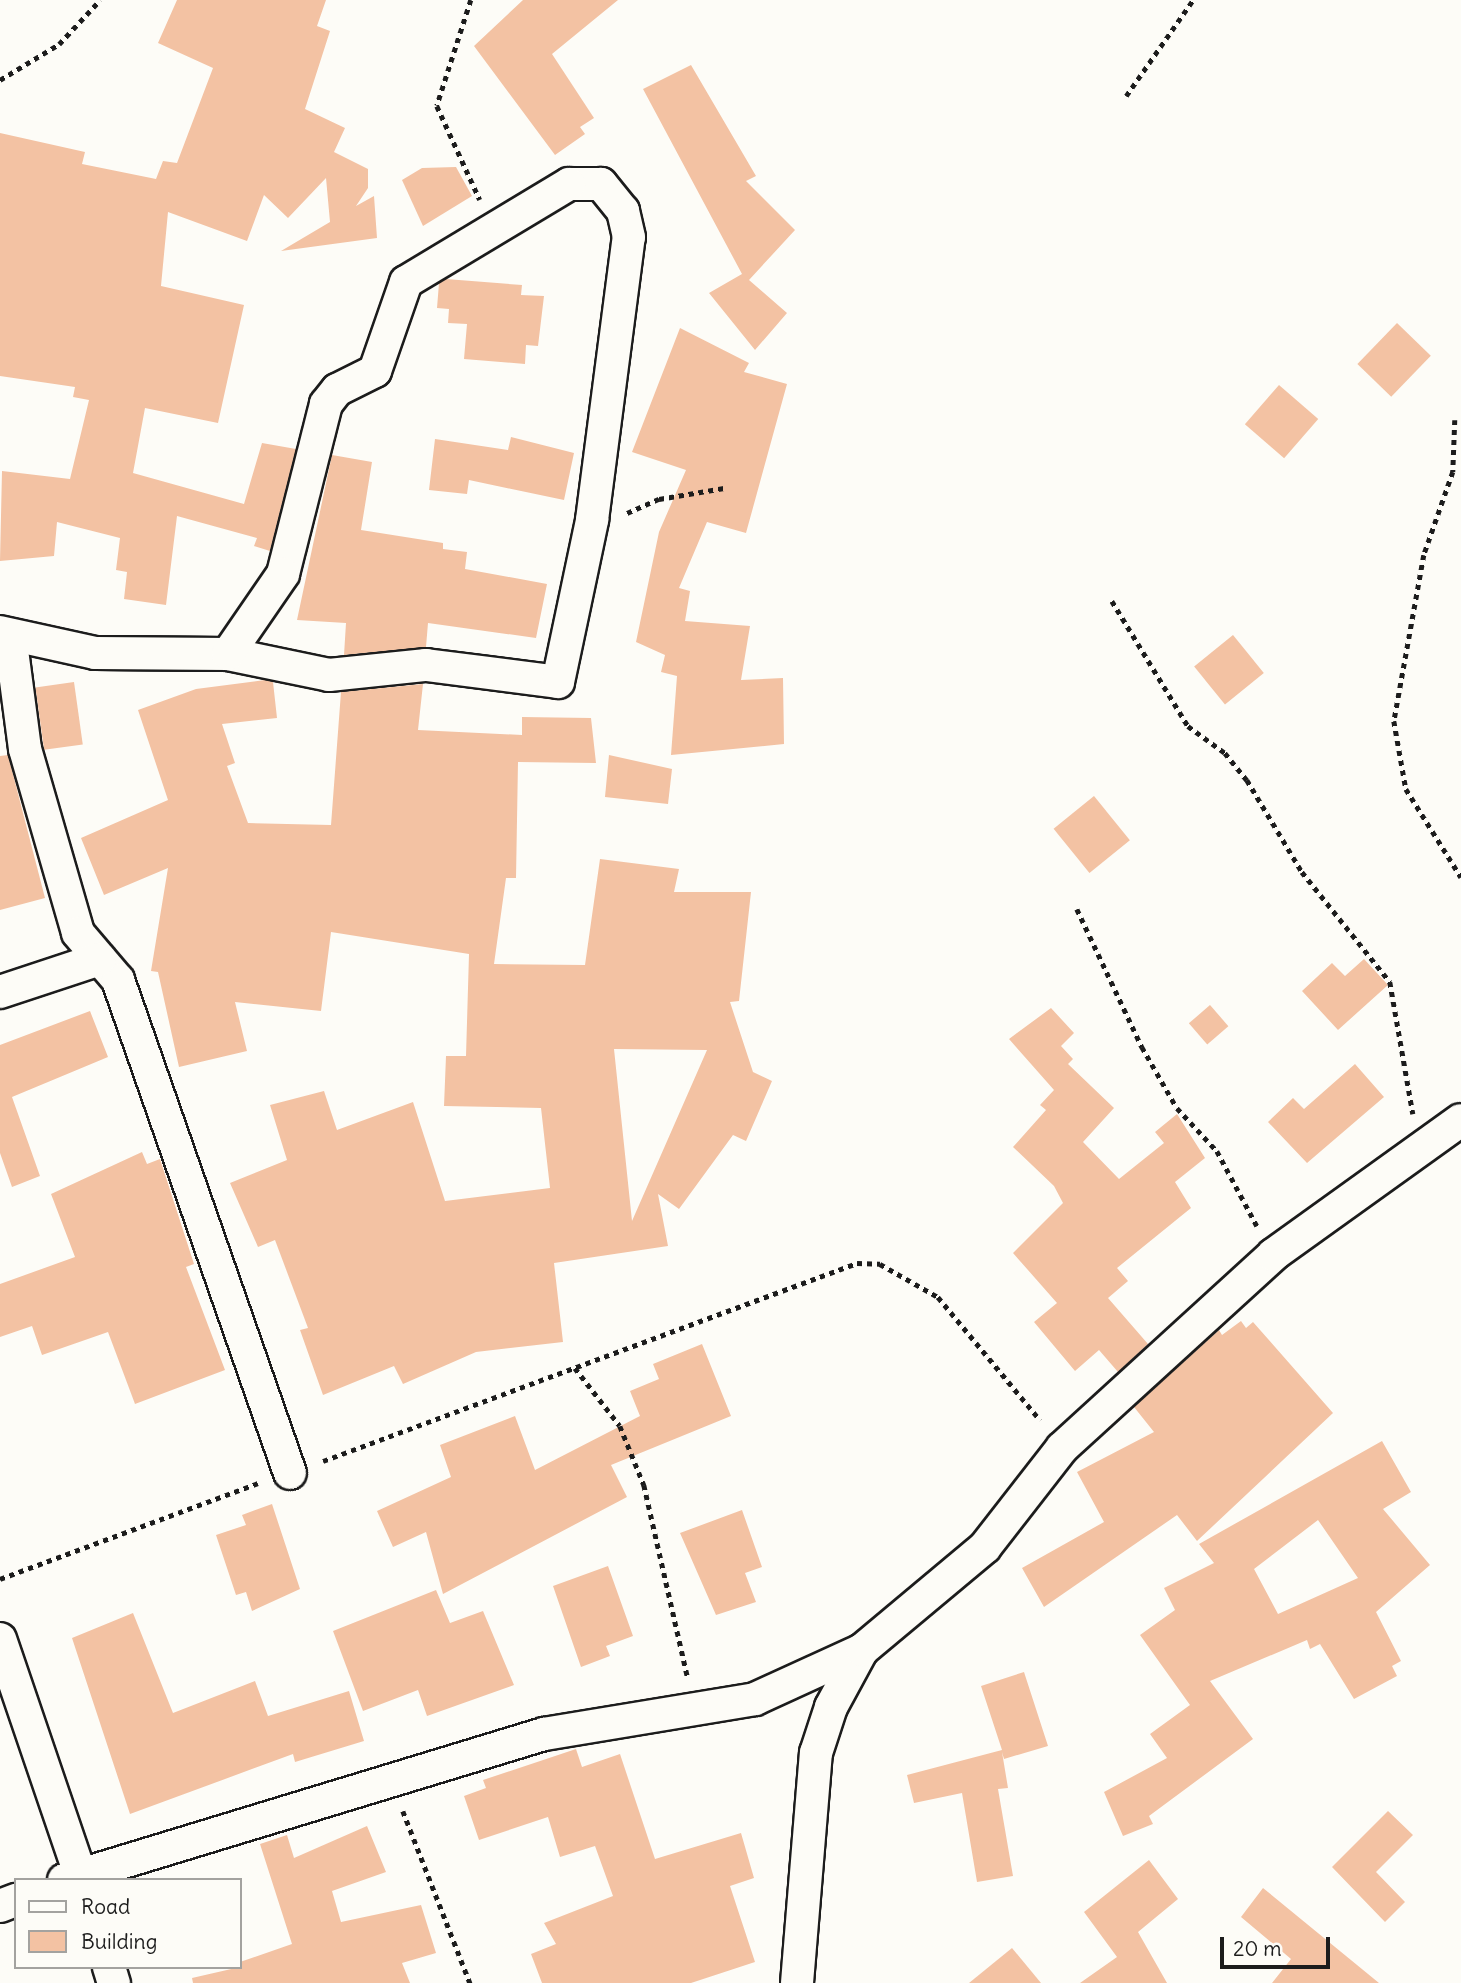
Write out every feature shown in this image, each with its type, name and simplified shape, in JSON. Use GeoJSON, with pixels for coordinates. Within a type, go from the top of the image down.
{"type":"FeatureCollection","features":[{"type":"Feature","properties":{"kind":"street"},"geometry":{"type":"LineString","coordinates":[[228,654],[283,575],[331,395],[375,371],[406,282],[569,184],[601,184],[627,220],[592,520],[558,682],[426,665],[329,676],[228,654],[95,653],[5,633],[25,749],[78,933],[100,958],[124,996],[290,1473]]}},
{"type":"Feature","properties":{"kind":"street"},"geometry":{"type":"LineString","coordinates":[[0,992],[100,958]]}},
{"type":"Feature","properties":{"kind":"street"},"geometry":{"type":"LineString","coordinates":[[0,1639],[75,1878],[393,1784],[544,1734],[755,1699],[862,1650],[985,1547],[1062,1448],[1273,1255],[1461,1120]]}},
{"type":"Feature","properties":{"kind":"street"},"geometry":{"type":"LineString","coordinates":[[797,1983],[816,1753],[831,1707],[862,1650]]}},
{"type":"Feature","properties":{"kind":"path"},"geometry":{"type":"LineString","coordinates":[[0,80],[59,44],[100,0]]}},
{"type":"Feature","properties":{"kind":"path"},"geometry":{"type":"LineString","coordinates":[[471,0],[437,106],[448,139],[472,176],[491,233]]}},
{"type":"Feature","properties":{"kind":"path"},"geometry":{"type":"LineString","coordinates":[[1126,96],[1193,0]]}},
{"type":"Feature","properties":{"kind":"path"},"geometry":{"type":"LineString","coordinates":[[1455,420],[1453,472],[1423,555],[1394,720],[1406,789],[1461,877]]}},
{"type":"Feature","properties":{"kind":"path"},"geometry":{"type":"LineString","coordinates":[[592,520],[724,488]]}},
{"type":"Feature","properties":{"kind":"path"},"geometry":{"type":"LineString","coordinates":[[1111,601],[1188,726],[1247,780],[1302,872],[1390,982],[1402,1077],[1422,1146]]}},
{"type":"Feature","properties":{"kind":"path"},"geometry":{"type":"LineString","coordinates":[[1077,909],[1142,1047],[1177,1108],[1217,1151],[1273,1255]]}},
{"type":"Feature","properties":{"kind":"path"},"geometry":{"type":"LineString","coordinates":[[0,1579],[208,1497],[290,1473],[857,1263],[880,1264],[938,1297],[1062,1448]]}},
{"type":"Feature","properties":{"kind":"path"},"geometry":{"type":"LineString","coordinates":[[575,1368],[620,1426],[644,1485],[696,1709]]}},
{"type":"Feature","properties":{"kind":"path"},"geometry":{"type":"LineString","coordinates":[[393,1784],[470,1983]]}},
{"type":"Feature","properties":{"kind":"building"},"geometry":{"type":"Polygon","coordinates":[[[177,0],[326,0],[317,26],[330,31],[305,109],[345,128],[334,152],[368,169],[368,188],[356,206],[374,196],[377,238],[281,251],[330,222],[326,178],[288,218],[264,195],[247,241],[168,212],[161,286],[244,305],[218,423],[145,408],[133,473],[244,504],[262,443],[296,449],[270,551],[254,546],[257,538],[177,516],[166,605],[124,599],[127,572],[116,570],[120,538],[57,522],[54,556],[0,561],[2,471],[70,479],[89,400],[73,397],[75,387],[0,376],[0,133],[85,152],[82,164],[156,179],[163,161],[177,163],[213,68],[158,43],[177,0]]]}},
{"type":"Feature","properties":{"kind":"building"},"geometry":{"type":"Polygon","coordinates":[[[523,0],[618,0],[552,54],[594,118],[580,127],[585,134],[555,155],[474,46],[523,0]]]}},
{"type":"Feature","properties":{"kind":"building"},"geometry":{"type":"Polygon","coordinates":[[[691,65],[756,176],[746,181],[795,230],[749,280],[787,313],[755,350],[709,293],[742,274],[643,89],[691,65]]]}},
{"type":"Feature","properties":{"kind":"building"},"geometry":{"type":"Polygon","coordinates":[[[456,167],[472,196],[423,226],[402,180],[422,168],[456,167]]]}},
{"type":"Feature","properties":{"kind":"building"},"geometry":{"type":"Polygon","coordinates":[[[446,279],[522,285],[521,295],[544,296],[538,346],[526,345],[525,364],[464,359],[467,324],[448,323],[449,309],[437,308],[439,283],[446,279]]]}},
{"type":"Feature","properties":{"kind":"building"},"geometry":{"type":"Polygon","coordinates":[[[1397,323],[1431,356],[1391,397],[1357,364],[1397,323]]]}},
{"type":"Feature","properties":{"kind":"building"},"geometry":{"type":"Polygon","coordinates":[[[680,328],[749,363],[744,372],[787,384],[746,533],[707,522],[679,588],[690,591],[685,621],[750,626],[741,680],[783,678],[784,744],[671,755],[677,676],[661,672],[665,655],[636,642],[659,532],[686,470],[632,452],[680,328]]]}},
{"type":"Feature","properties":{"kind":"building"},"geometry":{"type":"Polygon","coordinates":[[[1279,385],[1318,419],[1284,458],[1245,424],[1279,385]]]}},
{"type":"Feature","properties":{"kind":"building"},"geometry":{"type":"Polygon","coordinates":[[[511,437],[574,453],[564,500],[469,480],[467,494],[429,490],[435,439],[508,450],[511,437]]]}},
{"type":"Feature","properties":{"kind":"building"},"geometry":{"type":"Polygon","coordinates":[[[332,455],[372,462],[361,530],[443,543],[443,549],[467,552],[465,569],[547,584],[536,638],[428,623],[426,647],[344,655],[346,623],[297,620],[332,455]]]}},
{"type":"Feature","properties":{"kind":"building"},"geometry":{"type":"Polygon","coordinates":[[[1233,635],[1264,673],[1225,705],[1194,666],[1233,635]]]}},
{"type":"Feature","properties":{"kind":"building"},"geometry":{"type":"Polygon","coordinates":[[[265,680],[273,682],[277,718],[222,724],[235,763],[227,766],[248,823],[331,825],[341,692],[423,684],[418,730],[522,735],[522,717],[591,718],[596,763],[518,762],[516,878],[506,878],[494,964],[585,965],[600,859],[679,869],[674,892],[751,892],[739,1001],[730,1002],[753,1072],[772,1081],[746,1141],[733,1135],[679,1209],[658,1194],[668,1246],[554,1263],[563,1342],[476,1352],[403,1384],[394,1366],[323,1395],[300,1330],[308,1328],[275,1240],[258,1247],[230,1183],[287,1160],[270,1105],[324,1091],[337,1130],[413,1102],[445,1201],[550,1188],[541,1108],[444,1106],[446,1056],[466,1056],[469,954],[331,932],[321,1011],[235,1002],[247,1051],[179,1067],[158,972],[151,971],[168,868],[104,895],[81,838],[168,800],[138,710],[196,689],[265,680]],[[614,1049],[632,1221],[707,1050],[614,1049]]]}},
{"type":"Feature","properties":{"kind":"building"},"geometry":{"type":"Polygon","coordinates":[[[74,682],[83,744],[44,750],[35,687],[74,682]]]}},
{"type":"Feature","properties":{"kind":"building"},"geometry":{"type":"Polygon","coordinates":[[[8,755],[45,898],[0,910],[0,756],[8,755]]]}},
{"type":"Feature","properties":{"kind":"building"},"geometry":{"type":"Polygon","coordinates":[[[609,755],[672,769],[668,804],[605,797],[609,755]]]}},
{"type":"Feature","properties":{"kind":"building"},"geometry":{"type":"Polygon","coordinates":[[[1094,796],[1130,840],[1089,873],[1054,829],[1094,796]]]}},
{"type":"Feature","properties":{"kind":"building"},"geometry":{"type":"Polygon","coordinates":[[[1364,959],[1388,985],[1338,1030],[1302,991],[1332,963],[1345,976],[1364,959]]]}},
{"type":"Feature","properties":{"kind":"building"},"geometry":{"type":"Polygon","coordinates":[[[1210,1005],[1228,1026],[1207,1045],[1189,1023],[1210,1005]]]}},
{"type":"Feature","properties":{"kind":"building"},"geometry":{"type":"Polygon","coordinates":[[[1051,1008],[1074,1033],[1061,1046],[1073,1059],[1068,1064],[1114,1108],[1083,1142],[1119,1179],[1164,1143],[1155,1132],[1177,1114],[1205,1158],[1175,1182],[1191,1208],[1117,1268],[1128,1281],[1108,1298],[1148,1344],[1118,1372],[1099,1350],[1075,1371],[1034,1322],[1057,1303],[1013,1253],[1063,1203],[1054,1186],[1013,1147],[1046,1110],[1040,1105],[1054,1090],[1009,1039],[1051,1008]]]}},
{"type":"Feature","properties":{"kind":"building"},"geometry":{"type":"Polygon","coordinates":[[[90,1011],[108,1057],[12,1097],[40,1176],[12,1187],[0,1153],[0,1045],[90,1011]]]}},
{"type":"Feature","properties":{"kind":"building"},"geometry":{"type":"Polygon","coordinates":[[[1355,1064],[1384,1097],[1307,1163],[1268,1122],[1293,1098],[1304,1109],[1355,1064]]]}},
{"type":"Feature","properties":{"kind":"building"},"geometry":{"type":"Polygon","coordinates":[[[142,1152],[147,1164],[160,1159],[194,1264],[186,1267],[225,1370],[135,1404],[108,1332],[42,1355],[32,1326],[0,1337],[0,1284],[75,1257],[51,1194],[142,1152]]]}},
{"type":"Feature","properties":{"kind":"building"},"geometry":{"type":"Polygon","coordinates":[[[1241,1321],[1246,1328],[1253,1322],[1333,1413],[1197,1541],[1177,1515],[1044,1607],[1022,1568],[1104,1522],[1077,1472],[1154,1432],[1134,1407],[1219,1330],[1222,1335],[1241,1321]]]}},
{"type":"Feature","properties":{"kind":"building"},"geometry":{"type":"Polygon","coordinates":[[[702,1344],[731,1416],[611,1465],[627,1497],[443,1594],[426,1532],[393,1547],[377,1511],[451,1477],[440,1445],[515,1416],[535,1470],[640,1416],[630,1391],[659,1379],[653,1364],[702,1344]]]}},
{"type":"Feature","properties":{"kind":"building"},"geometry":{"type":"Polygon","coordinates":[[[1382,1441],[1411,1492],[1383,1509],[1430,1565],[1376,1612],[1401,1661],[1392,1666],[1397,1676],[1354,1699],[1320,1644],[1310,1649],[1307,1640],[1210,1681],[1253,1739],[1149,1816],[1153,1824],[1123,1836],[1104,1792],[1167,1758],[1150,1734],[1190,1705],[1140,1635],[1175,1610],[1164,1588],[1214,1563],[1199,1544],[1382,1441]],[[1318,1520],[1254,1569],[1278,1614],[1358,1578],[1318,1520]]]}},
{"type":"Feature","properties":{"kind":"building"},"geometry":{"type":"Polygon","coordinates":[[[272,1504],[300,1589],[252,1611],[246,1592],[236,1595],[216,1535],[246,1525],[242,1515],[272,1504]]]}},
{"type":"Feature","properties":{"kind":"building"},"geometry":{"type":"Polygon","coordinates":[[[742,1510],[762,1567],[745,1573],[756,1602],[716,1615],[680,1533],[742,1510]]]}},
{"type":"Feature","properties":{"kind":"building"},"geometry":{"type":"Polygon","coordinates":[[[608,1566],[633,1636],[606,1646],[610,1656],[581,1667],[553,1586],[608,1566]]]}},
{"type":"Feature","properties":{"kind":"building"},"geometry":{"type":"Polygon","coordinates":[[[436,1590],[450,1623],[483,1611],[514,1685],[427,1716],[418,1690],[363,1711],[333,1631],[436,1590]]]}},
{"type":"Feature","properties":{"kind":"building"},"geometry":{"type":"Polygon","coordinates":[[[133,1613],[173,1713],[255,1681],[268,1716],[349,1691],[364,1741],[295,1762],[293,1754],[130,1814],[72,1638],[133,1613]]]}},
{"type":"Feature","properties":{"kind":"building"},"geometry":{"type":"Polygon","coordinates":[[[1024,1672],[1048,1746],[1004,1759],[1002,1752],[1008,1788],[998,1789],[1013,1876],[977,1882],[962,1793],[914,1803],[907,1775],[1002,1750],[981,1686],[1024,1672]]]}},
{"type":"Feature","properties":{"kind":"building"},"geometry":{"type":"Polygon","coordinates":[[[576,1749],[582,1767],[620,1754],[655,1859],[741,1833],[754,1878],[730,1886],[755,1962],[691,1983],[542,1983],[531,1954],[556,1944],[544,1923],[613,1896],[595,1846],[560,1857],[548,1817],[479,1840],[464,1796],[486,1788],[483,1780],[576,1749]]]}},
{"type":"Feature","properties":{"kind":"building"},"geometry":{"type":"Polygon","coordinates":[[[1388,1811],[1413,1835],[1376,1872],[1405,1902],[1385,1922],[1332,1867],[1388,1811]]]}},
{"type":"Feature","properties":{"kind":"building"},"geometry":{"type":"Polygon","coordinates":[[[367,1826],[386,1872],[332,1891],[341,1922],[421,1905],[436,1953],[402,1963],[410,1983],[193,1983],[192,1978],[242,1969],[242,1961],[292,1944],[260,1844],[287,1835],[294,1858],[367,1826]]]}},
{"type":"Feature","properties":{"kind":"building"},"geometry":{"type":"Polygon","coordinates":[[[1149,1860],[1178,1899],[1138,1932],[1167,1983],[1080,1983],[1117,1957],[1084,1912],[1149,1860]]]}},
{"type":"Feature","properties":{"kind":"building"},"geometry":{"type":"Polygon","coordinates":[[[1263,1888],[1379,1983],[1272,1983],[1291,1959],[1241,1917],[1263,1888]]]}},
{"type":"Feature","properties":{"kind":"building"},"geometry":{"type":"Polygon","coordinates":[[[1012,1948],[1041,1983],[969,1983],[1012,1948]]]}}]}
